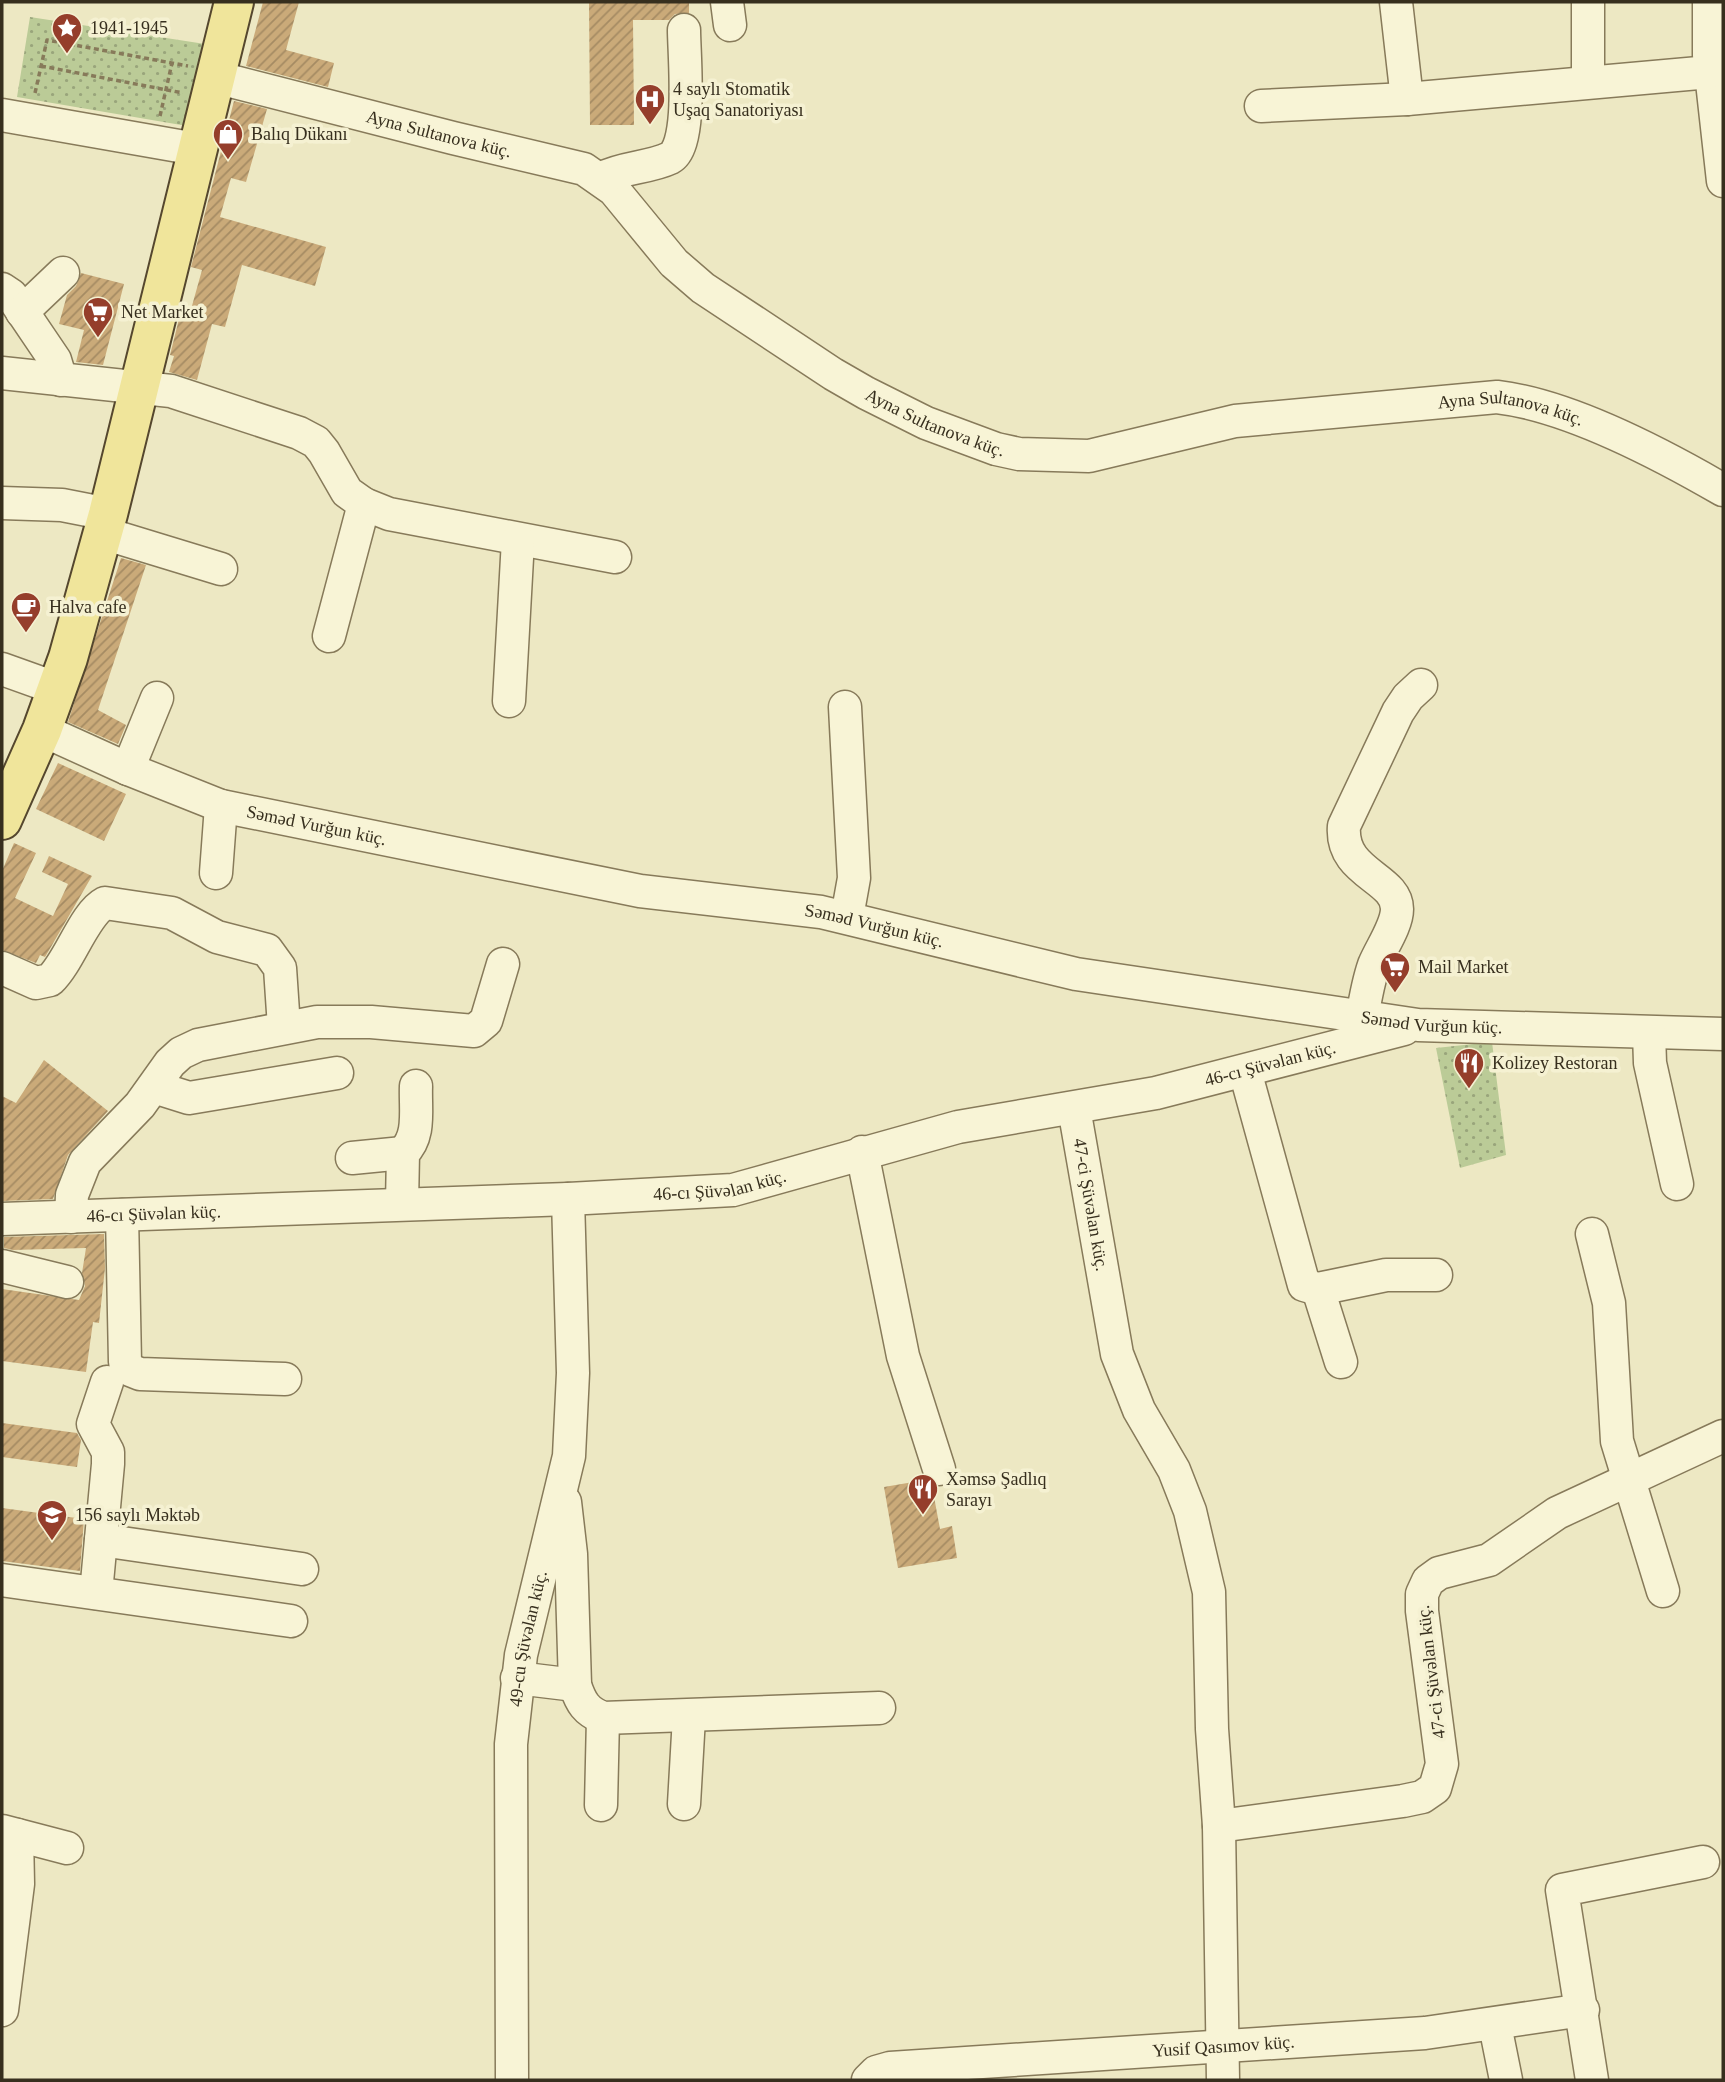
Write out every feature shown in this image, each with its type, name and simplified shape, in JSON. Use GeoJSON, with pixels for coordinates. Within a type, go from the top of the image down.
{"type":"FeatureCollection","features":[{"type":"Feature","properties":{"kind":"main road"},"geometry":{"type":"LineString","coordinates":[[2,820],[43,730],[58,689],[105,524],[196,149],[200,80],[234,2]]}},
{"type":"Feature","properties":{"kind":"street"},"geometry":{"type":"LineString","coordinates":[[1396,2],[1407,99]]}},
{"type":"Feature","properties":{"kind":"street"},"geometry":{"type":"LineString","coordinates":[[1588,2],[1588,82]]}},
{"type":"Feature","properties":{"kind":"street"},"geometry":{"type":"LineString","coordinates":[[1709,2],[1710,72],[1723,181]]}},
{"type":"Feature","properties":{"kind":"street"},"geometry":{"type":"LineString","coordinates":[[602,178],[614,172],[672,157],[680,149],[685,130],[684,30]]}},
{"type":"Feature","properties":{"kind":"street"},"geometry":{"type":"LineString","coordinates":[[1261,106],[1407,99],[1710,72]]}},
{"type":"Feature","properties":{"kind":"street","name":"Ayna Sultanova küç."},"geometry":{"type":"LineString","coordinates":[[200,80],[570,164],[602,178],[627,203],[674,263],[703,288],[833,374],[926,423],[996,450],[1019,454],[1089,456],[1235,421],[1497,397],[1529,402],[1597,427],[1723,490]]}},
{"type":"Feature","properties":{"kind":"street"},"geometry":{"type":"LineString","coordinates":[[2,116],[196,149]]}},
{"type":"Feature","properties":{"kind":"street"},"geometry":{"type":"LineString","coordinates":[[61,380],[55,360],[12,300],[63,273]]}},
{"type":"Feature","properties":{"kind":"street"},"geometry":{"type":"LineString","coordinates":[[2,373],[139,386],[196,397],[316,442],[347,492],[364,504],[389,513],[615,557]]}},
{"type":"Feature","properties":{"kind":"street"},"geometry":{"type":"LineString","coordinates":[[2,503],[62,505],[221,569]]}},
{"type":"Feature","properties":{"kind":"street"},"geometry":{"type":"LineString","coordinates":[[329,636],[364,504]]}},
{"type":"Feature","properties":{"kind":"street"},"geometry":{"type":"LineString","coordinates":[[509,701],[517,540]]}},
{"type":"Feature","properties":{"kind":"street"},"geometry":{"type":"LineString","coordinates":[[2,669],[58,689]]}},
{"type":"Feature","properties":{"kind":"street"},"geometry":{"type":"LineString","coordinates":[[1362,1018],[1373,967],[1397,908],[1394,898],[1347,853],[1343,841],[1344,826],[1398,712],[1408,697],[1421,685]]}},
{"type":"Feature","properties":{"kind":"street"},"geometry":{"type":"LineString","coordinates":[[128,769],[157,698]]}},
{"type":"Feature","properties":{"kind":"street"},"geometry":{"type":"LineString","coordinates":[[845,707],[854,878],[847,917]]}},
{"type":"Feature","properties":{"kind":"street","name":"Səməd Vurğun küç."},"geometry":{"type":"LineString","coordinates":[[43,730],[128,769],[221,806],[640,891],[803,909],[847,917],[1076,974],[1418,1026],[1723,1034]]}},
{"type":"Feature","properties":{"kind":"street"},"geometry":{"type":"LineString","coordinates":[[216,873],[221,806]]}},
{"type":"Feature","properties":{"kind":"street"},"geometry":{"type":"LineString","coordinates":[[2,968],[36,983],[50,980],[73,950],[94,911],[105,903],[172,913],[206,933],[257,945],[275,957],[280,968],[284,1027]]}},
{"type":"Feature","properties":{"kind":"street"},"geometry":{"type":"LineString","coordinates":[[71,1217],[72,1195],[85,1162],[154,1087],[170,1063],[181,1053],[198,1045],[284,1027],[343,1021],[474,1031],[486,1021],[503,964]]}},
{"type":"Feature","properties":{"kind":"street"},"geometry":{"type":"LineString","coordinates":[[1320,1012],[1321,1053]]}},
{"type":"Feature","properties":{"kind":"street","name":"46-cı Şüvəlan küç."},"geometry":{"type":"LineString","coordinates":[[2,1219],[568,1199],[733,1190],[862,1152],[971,1124],[1156,1093],[1321,1053],[1418,1026]]}},
{"type":"Feature","properties":{"kind":"street"},"geometry":{"type":"LineString","coordinates":[[1649,1033],[1650,1063],[1677,1184]]}},
{"type":"Feature","properties":{"kind":"street"},"geometry":{"type":"LineString","coordinates":[[1245,1071],[1300,1280],[1311,1289],[1318,1289],[1386,1275],[1437,1275]]}},
{"type":"Feature","properties":{"kind":"street"},"geometry":{"type":"LineString","coordinates":[[154,1087],[173,1095],[197,1097],[337,1073]]}},
{"type":"Feature","properties":{"kind":"street"},"geometry":{"type":"LineString","coordinates":[[352,1158],[402,1153],[412,1144],[415,1135],[416,1086]]}},
{"type":"Feature","properties":{"kind":"street","name":"47-ci Şüvəlan küç."},"geometry":{"type":"LineString","coordinates":[[1074,1108],[1117,1354],[1139,1410],[1174,1470],[1203,1556],[1212,1618],[1210,1686],[1219,1826],[1223,2080]]}},
{"type":"Feature","properties":{"kind":"street"},"geometry":{"type":"LineString","coordinates":[[862,1152],[903,1356],[939,1469]]}},
{"type":"Feature","properties":{"kind":"street"},"geometry":{"type":"LineString","coordinates":[[402,1153],[402,1203]]}},
{"type":"Feature","properties":{"kind":"street","name":"49-cu Şüvəlan küç."},"geometry":{"type":"LineString","coordinates":[[512,2080],[511,1744],[517,1678],[545,1552],[563,1490],[573,1398],[568,1199]]}},
{"type":"Feature","properties":{"kind":"street"},"geometry":{"type":"LineString","coordinates":[[122,1215],[125,1362],[130,1370],[140,1374],[285,1379]]}},
{"type":"Feature","properties":{"kind":"street"},"geometry":{"type":"LineString","coordinates":[[1592,1234],[1609,1303],[1617,1441],[1663,1591]]}},
{"type":"Feature","properties":{"kind":"street"},"geometry":{"type":"LineString","coordinates":[[2,1266],[67,1282]]}},
{"type":"Feature","properties":{"kind":"street"},"geometry":{"type":"LineString","coordinates":[[1318,1289],[1341,1362]]}},
{"type":"Feature","properties":{"kind":"street"},"geometry":{"type":"LineString","coordinates":[[96,1593],[108,1452],[93,1424],[107,1382]]}},
{"type":"Feature","properties":{"kind":"street","name":"47-ci Şüvəlan küç."},"geometry":{"type":"LineString","coordinates":[[1219,1826],[1403,1801],[1422,1797],[1435,1788],[1442,1764],[1422,1611],[1422,1594],[1428,1581],[1440,1573],[1489,1560],[1558,1513],[1723,1436]]}},
{"type":"Feature","properties":{"kind":"street"},"geometry":{"type":"LineString","coordinates":[[563,1490],[571,1555],[575,1685],[582,1704],[603,1718],[689,1717],[879,1708]]}},
{"type":"Feature","properties":{"kind":"street"},"geometry":{"type":"LineString","coordinates":[[101,1540],[302,1569]]}},
{"type":"Feature","properties":{"kind":"street"},"geometry":{"type":"LineString","coordinates":[[2,1580],[291,1621]]}},
{"type":"Feature","properties":{"kind":"street"},"geometry":{"type":"LineString","coordinates":[[517,1678],[575,1685]]}},
{"type":"Feature","properties":{"kind":"street"},"geometry":{"type":"LineString","coordinates":[[684,1804],[689,1717]]}},
{"type":"Feature","properties":{"kind":"street"},"geometry":{"type":"LineString","coordinates":[[601,1805],[603,1718]]}},
{"type":"Feature","properties":{"kind":"street"},"geometry":{"type":"LineString","coordinates":[[2,2010],[18,1884],[9,1833],[67,1848]]}},
{"type":"Feature","properties":{"kind":"street"},"geometry":{"type":"LineString","coordinates":[[1592,2080],[1562,1890],[1703,1863]]}},
{"type":"Feature","properties":{"kind":"street","name":"Yusif Qasımov küç."},"geometry":{"type":"LineString","coordinates":[[868,2080],[876,2072],[890,2068],[1425,2033],[1495,2025],[1583,2010]]}},
{"type":"Feature","properties":{"kind":"street"},"geometry":{"type":"LineString","coordinates":[[1495,2025],[1506,2080]]}},
{"type":"Feature","properties":{"kind":"path"},"geometry":{"type":"LineString","coordinates":[[33,99],[47,40],[172,63],[200,80]]}},
{"type":"Feature","properties":{"kind":"path"},"geometry":{"type":"LineString","coordinates":[[159,121],[172,63]]}},
{"type":"Feature","properties":{"kind":"path"},"geometry":{"type":"LineString","coordinates":[[41,66],[165,90],[200,80]]}},
{"type":"Feature","properties":{"kind":"green space"},"geometry":{"type":"Polygon","coordinates":[[[30,17],[205,44],[187,126],[17,97],[30,17]]]}},
{"type":"Feature","properties":{"kind":"green space"},"geometry":{"type":"Polygon","coordinates":[[[1492,1042],[1506,1155],[1460,1168],[1436,1048],[1492,1042]]]}},
{"type":"Feature","properties":{"kind":"building"},"geometry":{"type":"Polygon","coordinates":[[[263,2],[299,2],[286,50],[334,63],[328,87],[246,66],[263,2]]]}},
{"type":"Feature","properties":{"kind":"building"},"geometry":{"type":"Polygon","coordinates":[[[589,2],[689,2],[689,13],[675,14],[669,20],[633,20],[634,125],[590,125],[589,2]]]}},
{"type":"Feature","properties":{"kind":"building"},"geometry":{"type":"Polygon","coordinates":[[[234,101],[267,109],[246,182],[231,178],[220,217],[326,247],[315,286],[242,265],[225,327],[212,324],[197,380],[169,372],[174,356],[170,355],[181,311],[190,313],[202,270],[191,267],[234,101]]]}},
{"type":"Feature","properties":{"kind":"building"},"geometry":{"type":"Polygon","coordinates":[[[81,273],[124,284],[103,365],[76,362],[84,330],[59,324],[67,295],[76,286],[81,273]]]}},
{"type":"Feature","properties":{"kind":"building"},"geometry":{"type":"Polygon","coordinates":[[[121,558],[146,565],[98,710],[126,725],[118,744],[68,722],[121,558]]]}},
{"type":"Feature","properties":{"kind":"building"},"geometry":{"type":"Polygon","coordinates":[[[58,763],[126,794],[104,841],[36,809],[58,763]]]}},
{"type":"Feature","properties":{"kind":"building"},"geometry":{"type":"Polygon","coordinates":[[[14,843],[36,853],[15,898],[53,916],[68,884],[42,872],[49,856],[92,876],[45,957],[40,955],[36,963],[2,950],[2,871],[14,843]]]}},
{"type":"Feature","properties":{"kind":"building"},"geometry":{"type":"Polygon","coordinates":[[[44,1060],[108,1111],[68,1155],[53,1199],[2,1201],[2,1096],[16,1103],[44,1060]]]}},
{"type":"Feature","properties":{"kind":"building"},"geometry":{"type":"Polygon","coordinates":[[[104,1234],[105,1268],[99,1323],[93,1322],[86,1372],[2,1361],[2,1289],[79,1300],[85,1286],[82,1273],[86,1248],[13,1250],[4,1248],[4,1237],[104,1234]]]}},
{"type":"Feature","properties":{"kind":"building"},"geometry":{"type":"Polygon","coordinates":[[[2,1423],[77,1433],[81,1440],[77,1467],[2,1457],[2,1423]]]}},
{"type":"Feature","properties":{"kind":"building"},"geometry":{"type":"Polygon","coordinates":[[[925,1480],[932,1486],[940,1529],[952,1526],[957,1558],[898,1568],[884,1487],[925,1480]]]}},
{"type":"Feature","properties":{"kind":"building"},"geometry":{"type":"Polygon","coordinates":[[[2,1508],[84,1519],[80,1571],[2,1561],[2,1508]]]}},
{"type":"Feature","properties":{"kind":"place","name":"1941-1945"},"geometry":{"type":"Point","coordinates":[67,55]}},
{"type":"Feature","properties":{"kind":"place","name":"4 saylı Stomatik Uşaq Sanatoriyası"},"geometry":{"type":"Point","coordinates":[650,126]}},
{"type":"Feature","properties":{"kind":"place","name":"Balıq Dükanı"},"geometry":{"type":"Point","coordinates":[228,161]}},
{"type":"Feature","properties":{"kind":"place","name":"Net Market"},"geometry":{"type":"Point","coordinates":[98,339]}},
{"type":"Feature","properties":{"kind":"place","name":"Halva cafe"},"geometry":{"type":"Point","coordinates":[26,634]}},
{"type":"Feature","properties":{"kind":"place","name":"Mail Market"},"geometry":{"type":"Point","coordinates":[1395,994]}},
{"type":"Feature","properties":{"kind":"place","name":"Kolizey Restoran"},"geometry":{"type":"Point","coordinates":[1469,1090]}},
{"type":"Feature","properties":{"kind":"place","name":"Xəmsə Şadlıq Sarayı"},"geometry":{"type":"Point","coordinates":[923,1516]}},
{"type":"Feature","properties":{"kind":"place","name":"156 saylı Məktəb"},"geometry":{"type":"Point","coordinates":[52,1542]}}]}
